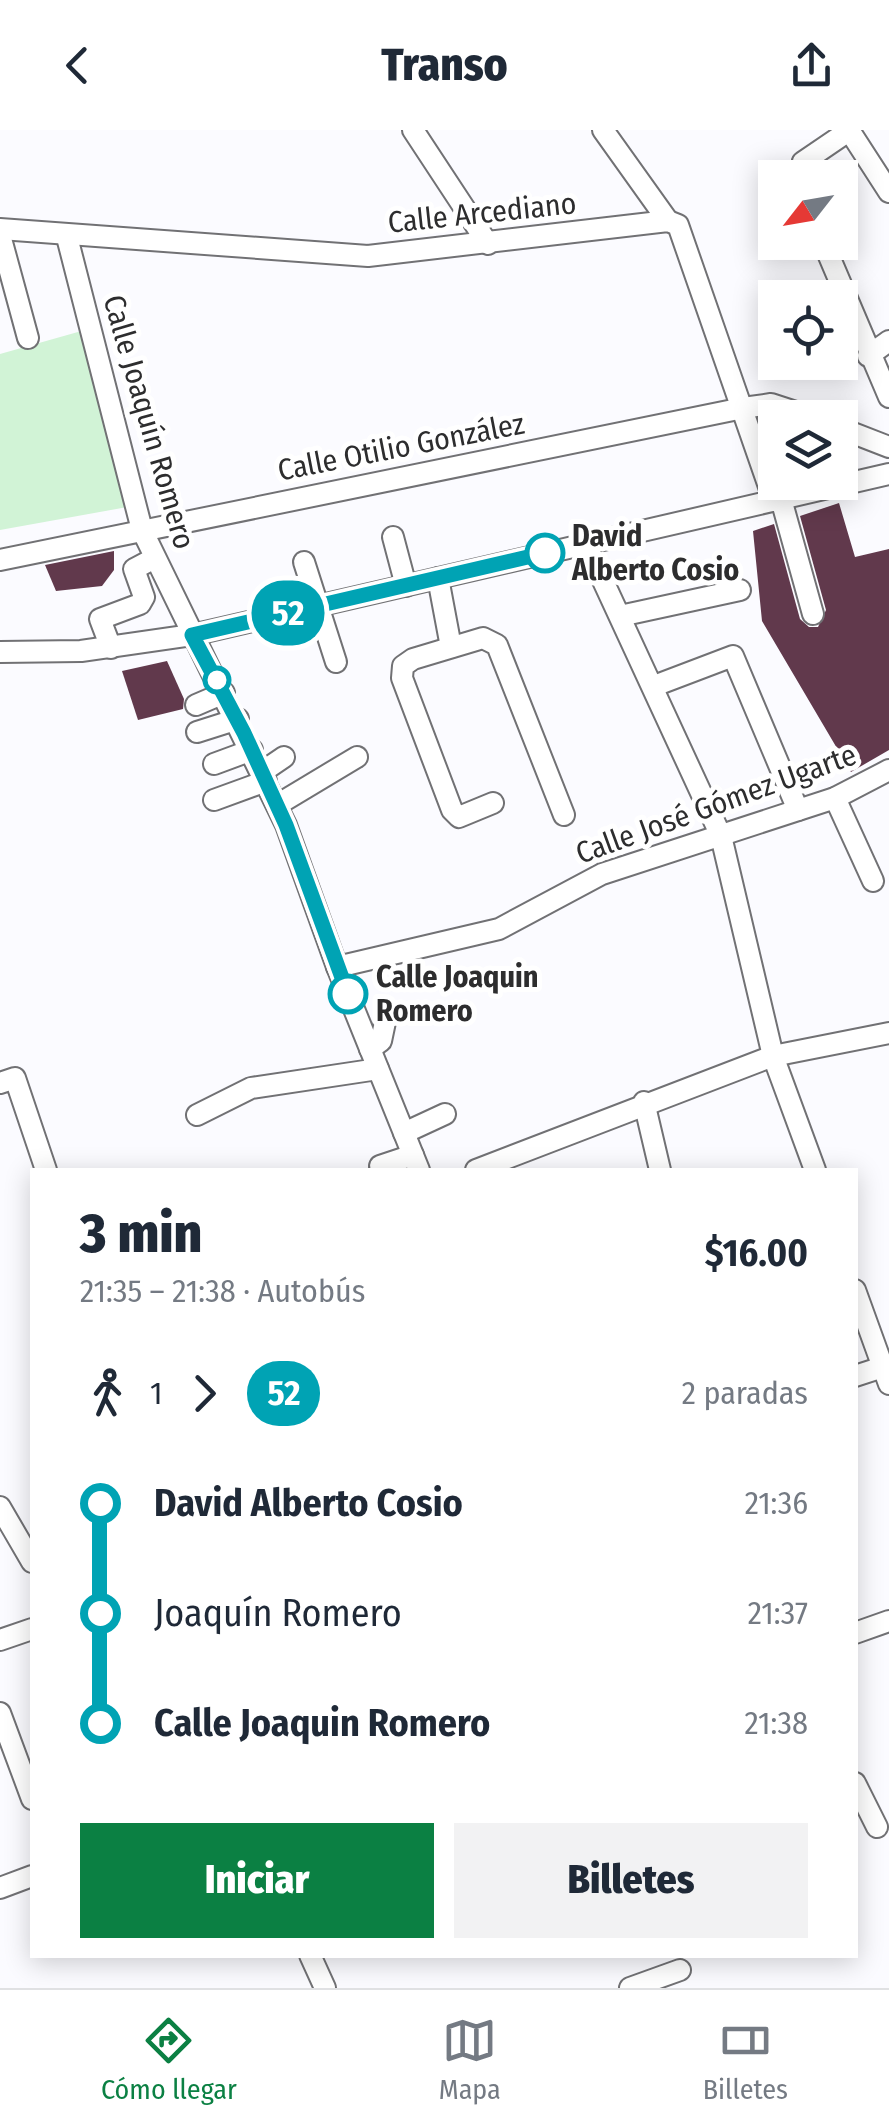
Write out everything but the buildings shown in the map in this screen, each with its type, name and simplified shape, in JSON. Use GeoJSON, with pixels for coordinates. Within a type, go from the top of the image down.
{"type":"FeatureCollection","features":[{"type":"Feature","properties":{"kind":"street"},"geometry":{"type":"LineString","coordinates":[[414,130],[488,244]]}},
{"type":"Feature","properties":{"kind":"street"},"geometry":{"type":"LineString","coordinates":[[603,130],[668,222],[684,233],[758,449]]}},
{"type":"Feature","properties":{"kind":"street"},"geometry":{"type":"LineString","coordinates":[[806,160],[849,130],[889,192]]}},
{"type":"Feature","properties":{"kind":"street","name":"Calle Arcediano"},"geometry":{"type":"LineString","coordinates":[[0,232],[368,256],[668,222]]}},
{"type":"Feature","properties":{"kind":"street"},"geometry":{"type":"LineString","coordinates":[[0,232],[28,338]]}},
{"type":"Feature","properties":{"kind":"street","name":"Calle Joaquín Romero"},"geometry":{"type":"LineString","coordinates":[[68,237],[142,530],[277,805],[416,1162]]}},
{"type":"Feature","properties":{"kind":"street"},"geometry":{"type":"LineString","coordinates":[[830,260],[868,356],[889,397]]}},
{"type":"Feature","properties":{"kind":"street"},"geometry":{"type":"LineString","coordinates":[[868,356],[889,341]]}},
{"type":"Feature","properties":{"kind":"street","name":"Calle Otilio González"},"geometry":{"type":"LineString","coordinates":[[0,560],[758,406]]}},
{"type":"Feature","properties":{"kind":"street"},"geometry":{"type":"LineString","coordinates":[[858,435],[889,447]]}},
{"type":"Feature","properties":{"kind":"street"},"geometry":{"type":"LineString","coordinates":[[858,481],[889,474]]}},
{"type":"Feature","properties":{"kind":"street"},"geometry":{"type":"LineString","coordinates":[[0,652],[110,648],[192,635],[777,500],[813,614]]}},
{"type":"Feature","properties":{"kind":"street"},"geometry":{"type":"LineString","coordinates":[[393,537],[406,586]]}},
{"type":"Feature","properties":{"kind":"street"},"geometry":{"type":"LineString","coordinates":[[586,544],[721,836],[772,1056],[814,1168]]}},
{"type":"Feature","properties":{"kind":"street"},"geometry":{"type":"LineString","coordinates":[[110,648],[100,619],[140,604],[144,597],[134,569],[153,559]]}},
{"type":"Feature","properties":{"kind":"street"},"geometry":{"type":"LineString","coordinates":[[304,562],[336,662]]}},
{"type":"Feature","properties":{"kind":"street"},"geometry":{"type":"LineString","coordinates":[[438,578],[451,647]]}},
{"type":"Feature","properties":{"kind":"street"},"geometry":{"type":"LineString","coordinates":[[620,616],[740,590]]}},
{"type":"Feature","properties":{"kind":"street"},"geometry":{"type":"LineString","coordinates":[[493,803],[460,817],[452,810],[402,678],[402,666],[413,659],[483,638],[497,644],[564,815]]}},
{"type":"Feature","properties":{"kind":"street"},"geometry":{"type":"LineString","coordinates":[[654,686],[733,656],[798,810]]}},
{"type":"Feature","properties":{"kind":"street"},"geometry":{"type":"LineString","coordinates":[[196,705],[224,693]]}},
{"type":"Feature","properties":{"kind":"street"},"geometry":{"type":"LineString","coordinates":[[197,732],[238,719]]}},
{"type":"Feature","properties":{"kind":"street"},"geometry":{"type":"LineString","coordinates":[[214,764],[252,750]]}},
{"type":"Feature","properties":{"kind":"street"},"geometry":{"type":"LineString","coordinates":[[214,800],[264,776],[284,757]]}},
{"type":"Feature","properties":{"kind":"street"},"geometry":{"type":"LineString","coordinates":[[277,805],[357,757]]}},
{"type":"Feature","properties":{"kind":"street","name":"Calle José Gómez Ugarte"},"geometry":{"type":"LineString","coordinates":[[337,967],[500,929],[602,874],[835,798],[889,770]]}},
{"type":"Feature","properties":{"kind":"street"},"geometry":{"type":"LineString","coordinates":[[835,798],[873,881]]}},
{"type":"Feature","properties":{"kind":"street"},"geometry":{"type":"LineString","coordinates":[[197,1115],[251,1088],[374,1059],[386,1022]]}},
{"type":"Feature","properties":{"kind":"street"},"geometry":{"type":"LineString","coordinates":[[481,1168],[644,1102],[772,1056],[889,1033]]}},
{"type":"Feature","properties":{"kind":"street"},"geometry":{"type":"LineString","coordinates":[[0,1083],[16,1078],[45,1168]]}},
{"type":"Feature","properties":{"kind":"street"},"geometry":{"type":"LineString","coordinates":[[644,1102],[660,1168]]}},
{"type":"Feature","properties":{"kind":"street"},"geometry":{"type":"LineString","coordinates":[[404,1133],[445,1114]]}},
{"type":"Feature","properties":{"kind":"street"},"geometry":{"type":"LineString","coordinates":[[380,1166],[416,1162]]}},
{"type":"Feature","properties":{"kind":"street"},"geometry":{"type":"LineString","coordinates":[[858,1298],[886,1372],[858,1376]]}},
{"type":"Feature","properties":{"kind":"street"},"geometry":{"type":"LineString","coordinates":[[0,1507],[30,1559]]}},
{"type":"Feature","properties":{"kind":"street"},"geometry":{"type":"LineString","coordinates":[[858,1632],[889,1621]]}},
{"type":"Feature","properties":{"kind":"street"},"geometry":{"type":"LineString","coordinates":[[0,1640],[30,1630]]}},
{"type":"Feature","properties":{"kind":"street"},"geometry":{"type":"LineString","coordinates":[[0,1713],[30,1794]]}},
{"type":"Feature","properties":{"kind":"street"},"geometry":{"type":"LineString","coordinates":[[858,1789],[877,1827]]}},
{"type":"Feature","properties":{"kind":"street"},"geometry":{"type":"LineString","coordinates":[[2,1881],[30,1876]]}},
{"type":"Feature","properties":{"kind":"street"},"geometry":{"type":"LineString","coordinates":[[311,1958],[325,1988]]}},
{"type":"Feature","properties":{"kind":"street"},"geometry":{"type":"LineString","coordinates":[[630,1988],[680,1971]]}},
{"type":"Feature","properties":{"kind":"green space"},"geometry":{"type":"Polygon","coordinates":[[[85,330],[133,506],[0,530],[0,354],[85,330]]]}},
{"type":"Feature","properties":{"kind":"bus line","name":"52"},"geometry":{"type":"LineString","coordinates":[[348,994],[286,825],[244,733],[192,635],[545,553]]}},
{"type":"Feature","properties":{"kind":"place","name":"David Alberto Cosio"},"geometry":{"type":"Point","coordinates":[545,553]}},
{"type":"Feature","properties":{"kind":"place","name":"Calle Joaquin Romero"},"geometry":{"type":"Point","coordinates":[348,994]}}]}
